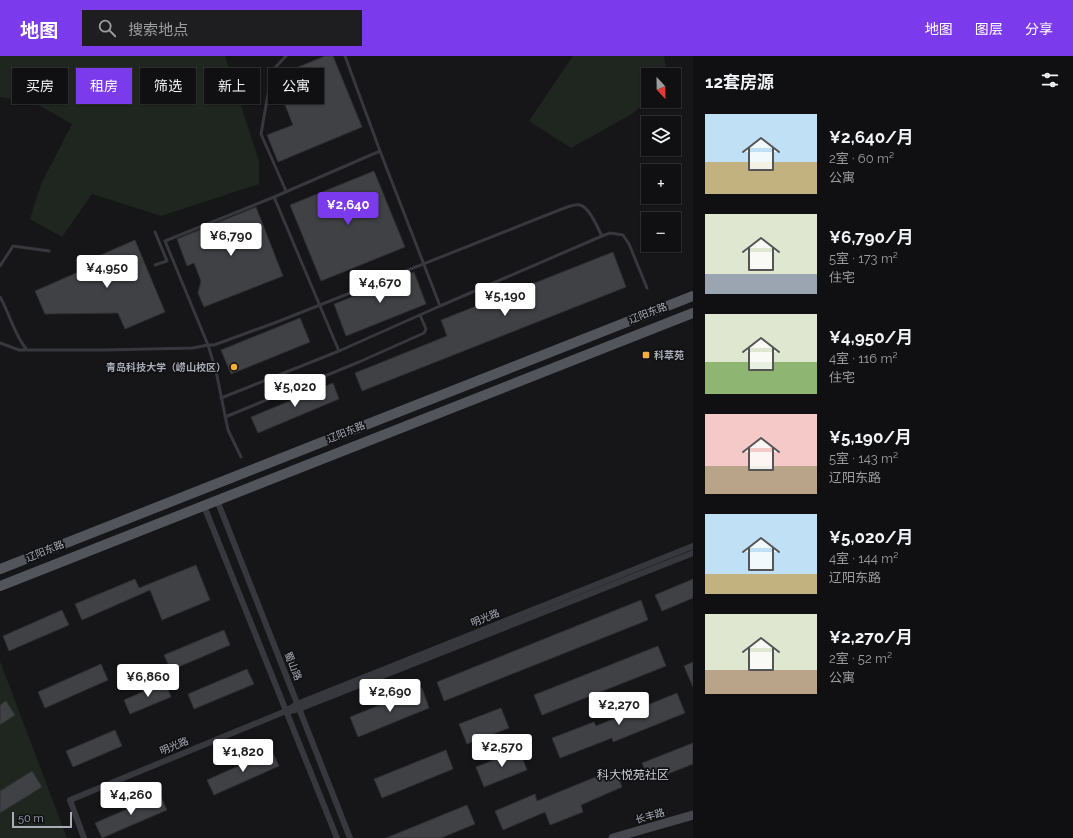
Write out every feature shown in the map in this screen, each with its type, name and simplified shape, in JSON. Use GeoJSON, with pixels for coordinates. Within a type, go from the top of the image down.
{"type":"FeatureCollection","features":[{"type":"Feature","properties":{"kind":"main road","name":"辽阳东路"},"geometry":{"type":"LineString","coordinates":[[0,569],[693,296]]}},
{"type":"Feature","properties":{"kind":"main road","name":"辽阳东路"},"geometry":{"type":"LineString","coordinates":[[0,586],[693,313]]}},
{"type":"Feature","properties":{"kind":"street","name":"蜀山路"},"geometry":{"type":"LineString","coordinates":[[217,500],[350,838]]}},
{"type":"Feature","properties":{"kind":"street"},"geometry":{"type":"LineString","coordinates":[[204,506],[337,838]]}},
{"type":"Feature","properties":{"kind":"street","name":"明光路"},"geometry":{"type":"LineString","coordinates":[[84,838],[70,800],[693,546]]}},
{"type":"Feature","properties":{"kind":"street","name":"明光路"},"geometry":{"type":"LineString","coordinates":[[298,706],[693,553]]}},
{"type":"Feature","properties":{"kind":"street","name":"长丰路"},"geometry":{"type":"LineString","coordinates":[[613,838],[693,815]]}},
{"type":"Feature","properties":{"kind":"lane"},"geometry":{"type":"LineString","coordinates":[[286,56],[272,71],[261,134],[286,191]]}},
{"type":"Feature","properties":{"kind":"lane"},"geometry":{"type":"LineString","coordinates":[[345,56],[440,306]]}},
{"type":"Feature","properties":{"kind":"lane"},"geometry":{"type":"LineString","coordinates":[[241,457],[228,430],[216,371],[208,345],[165,241],[274,197],[380,151]]}},
{"type":"Feature","properties":{"kind":"lane"},"geometry":{"type":"LineString","coordinates":[[274,197],[339,351]]}},
{"type":"Feature","properties":{"kind":"lane"},"geometry":{"type":"LineString","coordinates":[[0,343],[19,350],[193,348],[214,345],[320,305],[567,207],[578,204],[588,211],[602,236]]}},
{"type":"Feature","properties":{"kind":"lane"},"geometry":{"type":"LineString","coordinates":[[155,232],[167,261],[155,265]]}},
{"type":"Feature","properties":{"kind":"lane"},"geometry":{"type":"LineString","coordinates":[[221,398],[339,351],[602,236],[610,234],[623,235],[629,244],[647,288]]}},
{"type":"Feature","properties":{"kind":"lane"},"geometry":{"type":"LineString","coordinates":[[0,266],[13,246],[49,252]]}},
{"type":"Feature","properties":{"kind":"lane"},"geometry":{"type":"LineString","coordinates":[[0,297],[21,344],[27,350]]}},
{"type":"Feature","properties":{"kind":"lane"},"geometry":{"type":"LineString","coordinates":[[225,417],[359,362],[424,333],[426,329],[420,315]]}},
{"type":"Feature","properties":{"kind":"shaded area"},"geometry":{"type":"Polygon","coordinates":[[[0,56],[225,56],[229,68],[204,68],[204,104],[241,104],[259,161],[259,184],[161,216],[92,194],[62,237],[30,219],[41,184],[72,124],[37,104],[68,104],[68,68],[12,68],[12,99],[0,97],[0,56]]]}},
{"type":"Feature","properties":{"kind":"shaded area"},"geometry":{"type":"Polygon","coordinates":[[[573,56],[664,56],[666,68],[641,68],[641,106],[632,114],[571,148],[529,121],[573,56]]]}},
{"type":"Feature","properties":{"kind":"shaded area"},"geometry":{"type":"Polygon","coordinates":[[[0,661],[67,838],[0,838],[0,661]]]}},
{"type":"Feature","properties":{"kind":"building"},"geometry":{"type":"Polygon","coordinates":[[[325,56],[333,56],[362,127],[278,162],[267,135],[293,125],[285,104],[324,104],[324,68],[296,68],[325,56]]]}},
{"type":"Feature","properties":{"kind":"building"},"geometry":{"type":"Polygon","coordinates":[[[374,171],[405,247],[321,281],[290,205],[374,171]]]}},
{"type":"Feature","properties":{"kind":"building"},"geometry":{"type":"Polygon","coordinates":[[[256,207],[283,276],[204,307],[198,293],[201,281],[194,263],[187,266],[177,239],[256,207]]]}},
{"type":"Feature","properties":{"kind":"building"},"geometry":{"type":"Polygon","coordinates":[[[135,240],[165,312],[125,329],[118,313],[45,314],[35,291],[99,263],[96,257],[135,240]]]}},
{"type":"Feature","properties":{"kind":"building"},"geometry":{"type":"Polygon","coordinates":[[[613,252],[626,287],[362,391],[355,373],[447,336],[441,320],[613,252]]]}},
{"type":"Feature","properties":{"kind":"building"},"geometry":{"type":"Polygon","coordinates":[[[414,272],[426,304],[346,336],[334,304],[414,272]]]}},
{"type":"Feature","properties":{"kind":"building"},"geometry":{"type":"Polygon","coordinates":[[[300,318],[310,342],[231,374],[221,350],[300,318]]]}},
{"type":"Feature","properties":{"kind":"building"},"geometry":{"type":"Polygon","coordinates":[[[333,383],[339,399],[258,433],[251,417],[333,383]]]}},
{"type":"Feature","properties":{"kind":"building"},"geometry":{"type":"Polygon","coordinates":[[[196,565],[210,600],[162,620],[150,590],[82,620],[75,604],[135,579],[139,588],[196,565]]]}},
{"type":"Feature","properties":{"kind":"building"},"geometry":{"type":"Polygon","coordinates":[[[693,579],[693,598],[662,611],[655,595],[693,579]]]}},
{"type":"Feature","properties":{"kind":"building"},"geometry":{"type":"Polygon","coordinates":[[[641,600],[648,620],[444,701],[437,682],[641,600]]]}},
{"type":"Feature","properties":{"kind":"building"},"geometry":{"type":"Polygon","coordinates":[[[62,610],[69,625],[9,651],[3,636],[62,610]]]}},
{"type":"Feature","properties":{"kind":"building"},"geometry":{"type":"Polygon","coordinates":[[[224,630],[230,645],[171,670],[164,655],[224,630]]]}},
{"type":"Feature","properties":{"kind":"building"},"geometry":{"type":"Polygon","coordinates":[[[658,646],[666,666],[542,715],[534,695],[658,646]]]}},
{"type":"Feature","properties":{"kind":"building"},"geometry":{"type":"Polygon","coordinates":[[[693,662],[693,687],[684,666],[693,662]]]}},
{"type":"Feature","properties":{"kind":"building"},"geometry":{"type":"Polygon","coordinates":[[[101,664],[108,680],[45,708],[38,692],[101,664]]]}},
{"type":"Feature","properties":{"kind":"building"},"geometry":{"type":"Polygon","coordinates":[[[247,669],[254,684],[194,709],[188,694],[247,669]]]}},
{"type":"Feature","properties":{"kind":"building"},"geometry":{"type":"Polygon","coordinates":[[[165,682],[171,697],[130,714],[124,700],[165,682]]]}},
{"type":"Feature","properties":{"kind":"building"},"geometry":{"type":"Polygon","coordinates":[[[422,688],[429,708],[358,737],[350,717],[422,688]]]}},
{"type":"Feature","properties":{"kind":"building"},"geometry":{"type":"Polygon","coordinates":[[[677,693],[685,713],[613,742],[612,738],[560,758],[552,738],[594,722],[596,726],[677,693]]]}},
{"type":"Feature","properties":{"kind":"building"},"geometry":{"type":"Polygon","coordinates":[[[6,701],[15,715],[0,725],[0,705],[6,701]]]}},
{"type":"Feature","properties":{"kind":"building"},"geometry":{"type":"Polygon","coordinates":[[[501,708],[509,728],[467,744],[459,724],[501,708]]]}},
{"type":"Feature","properties":{"kind":"building"},"geometry":{"type":"Polygon","coordinates":[[[115,730],[122,746],[73,767],[66,751],[115,730]]]}},
{"type":"Feature","properties":{"kind":"building"},"geometry":{"type":"Polygon","coordinates":[[[693,743],[693,764],[650,781],[642,763],[693,743]]]}},
{"type":"Feature","properties":{"kind":"building"},"geometry":{"type":"Polygon","coordinates":[[[446,750],[453,769],[382,798],[374,779],[446,750]]]}},
{"type":"Feature","properties":{"kind":"building"},"geometry":{"type":"Polygon","coordinates":[[[519,750],[527,770],[484,787],[476,767],[519,750]]]}},
{"type":"Feature","properties":{"kind":"building"},"geometry":{"type":"Polygon","coordinates":[[[272,751],[279,766],[214,795],[207,780],[272,751]]]}},
{"type":"Feature","properties":{"kind":"building"},"geometry":{"type":"Polygon","coordinates":[[[615,769],[622,787],[581,805],[583,812],[550,825],[545,812],[503,830],[495,811],[535,794],[537,801],[615,769]]]}},
{"type":"Feature","properties":{"kind":"building"},"geometry":{"type":"Polygon","coordinates":[[[32,771],[42,787],[0,813],[0,791],[32,771]]]}},
{"type":"Feature","properties":{"kind":"building"},"geometry":{"type":"Polygon","coordinates":[[[160,795],[167,810],[102,838],[95,823],[160,795]]]}},
{"type":"Feature","properties":{"kind":"building"},"geometry":{"type":"Polygon","coordinates":[[[467,805],[475,824],[441,838],[386,838],[467,805]]]}},
{"type":"Feature","properties":{"kind":"place","name":"科萃苑"},"geometry":{"type":"Point","coordinates":[646,355]}},
{"type":"Feature","properties":{"kind":"place","name":"青岛科技大学（崂山校区）"},"geometry":{"type":"Point","coordinates":[234,367]}},
{"type":"Feature","properties":{"kind":"district","name":"科大悦苑社区"},"geometry":{"type":"Point","coordinates":[633,775]}}]}
